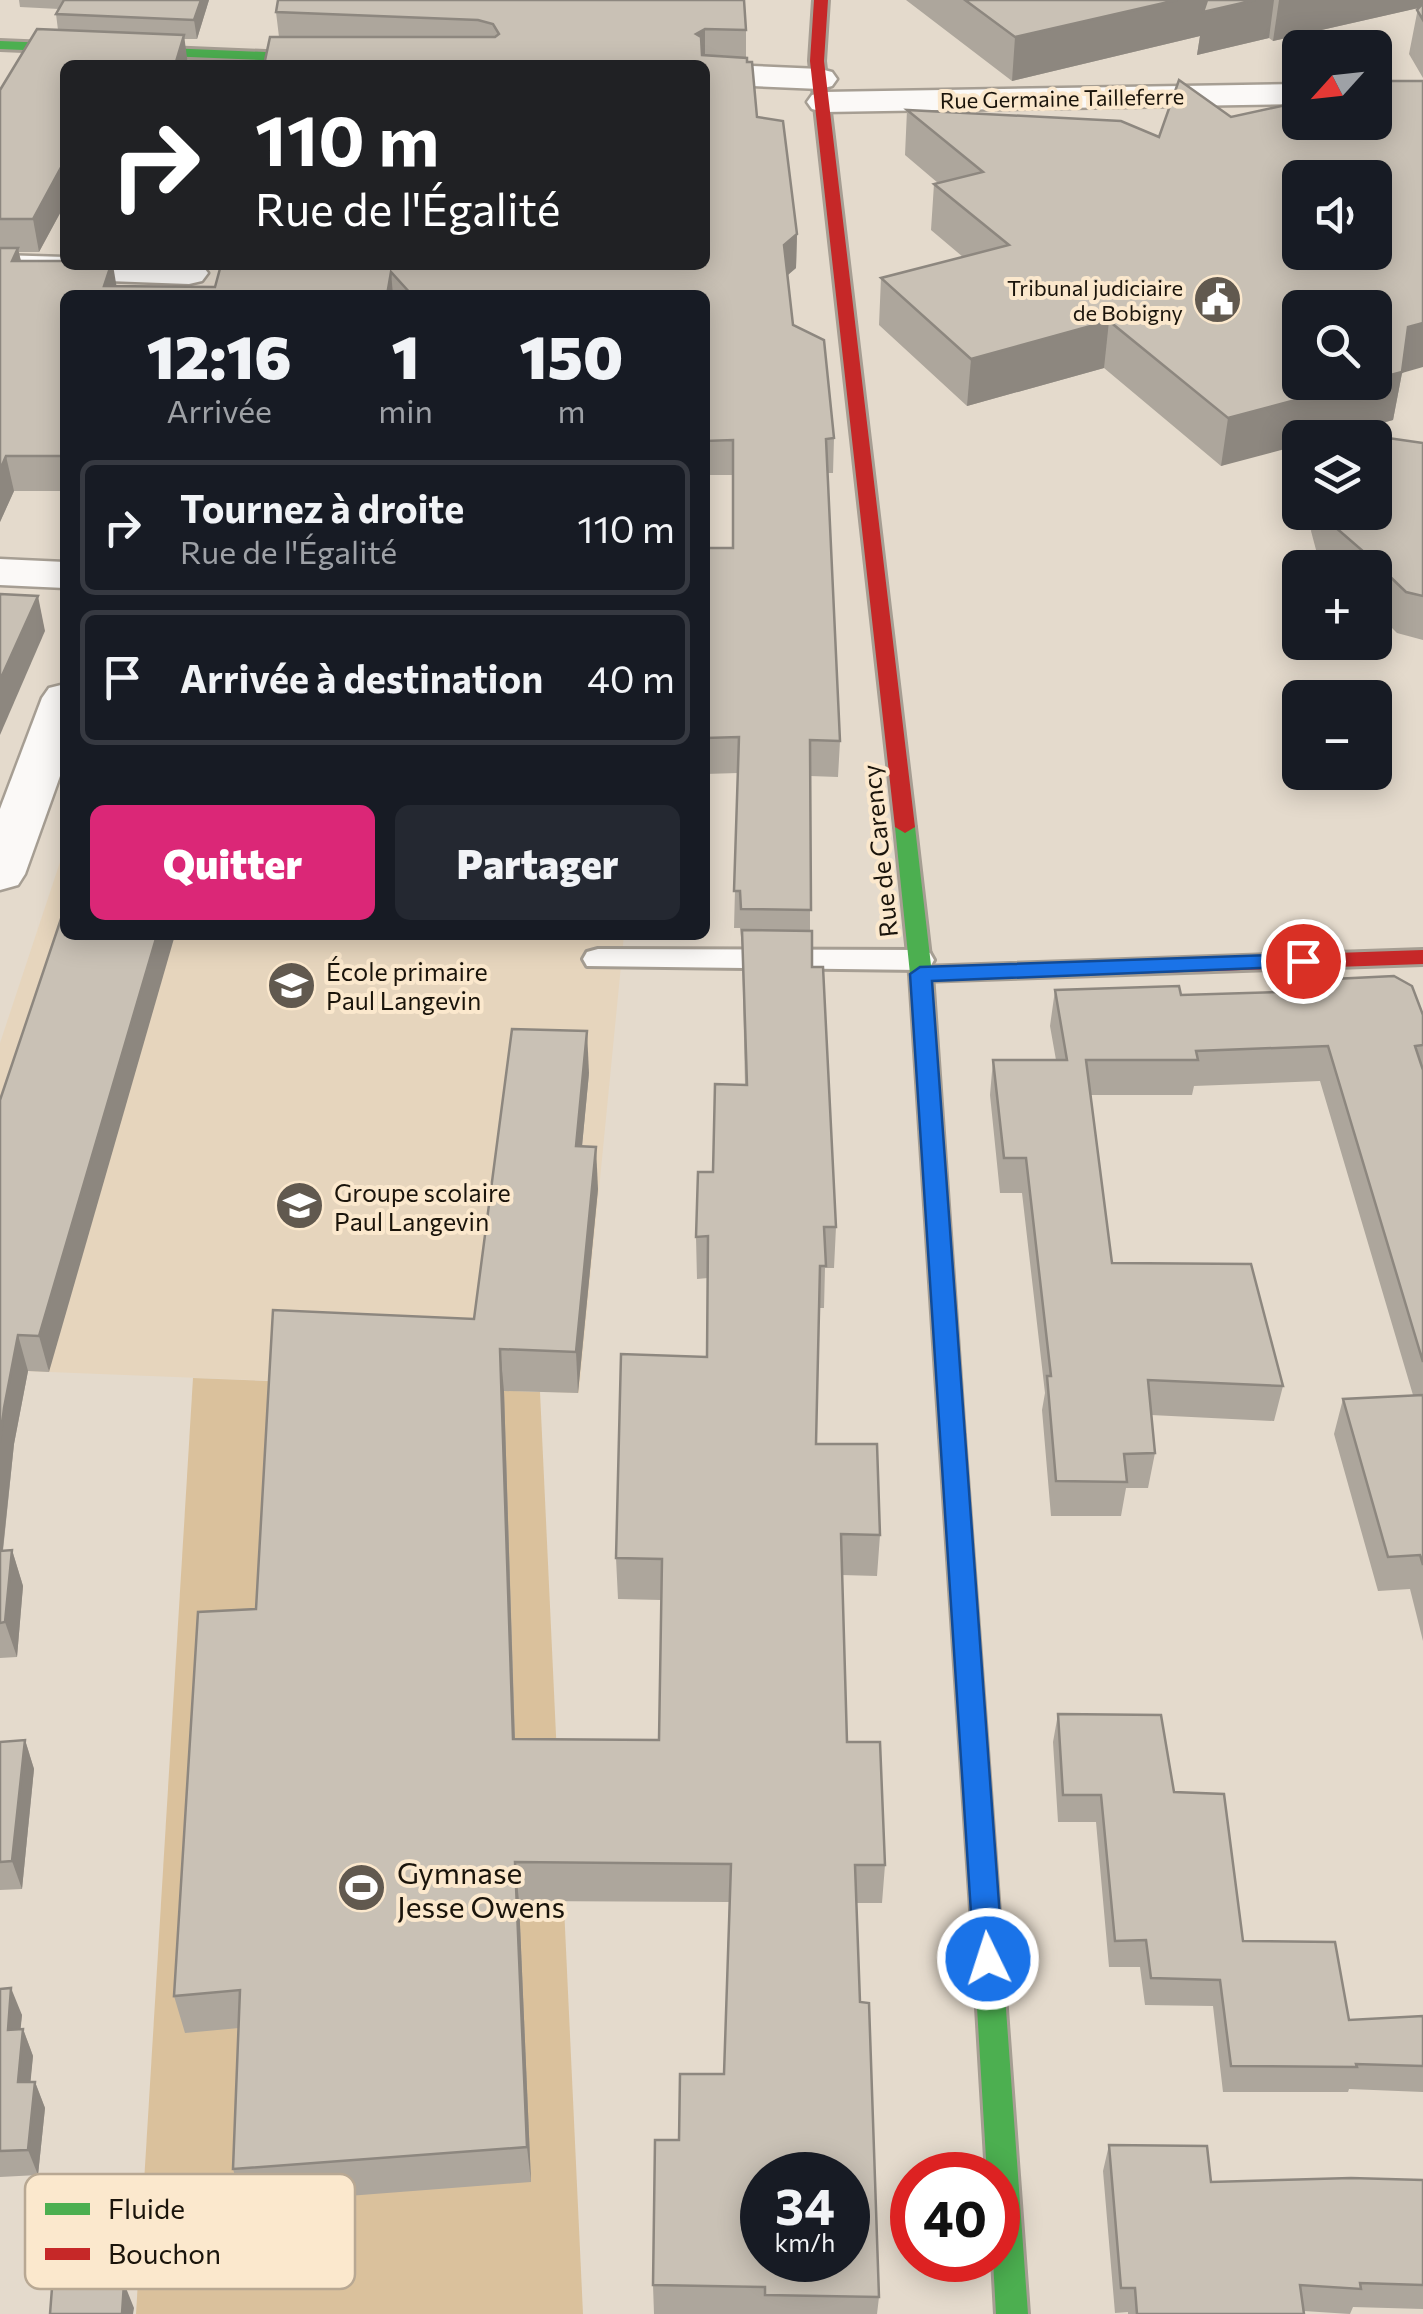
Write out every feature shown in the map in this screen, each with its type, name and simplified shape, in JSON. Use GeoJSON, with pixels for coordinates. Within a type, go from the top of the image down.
{"type":"FeatureCollection","features":[{"type":"Feature","properties":{"kind":"street","name":"Rue de Carency"},"geometry":{"type":"LineString","coordinates":[[821,0],[817,61],[920,967],[1012,2314]]}},
{"type":"Feature","properties":{"kind":"street"},"geometry":{"type":"LineString","coordinates":[[0,45],[248,60]]}},
{"type":"Feature","properties":{"kind":"street","name":"Rue Germaine Tailleferre"},"geometry":{"type":"LineString","coordinates":[[710,75],[822,91],[1282,94]]}},
{"type":"Feature","properties":{"kind":"street"},"geometry":{"type":"LineString","coordinates":[[0,266],[60,270]]}},
{"type":"Feature","properties":{"kind":"street"},"geometry":{"type":"LineString","coordinates":[[63,270],[188,278]]}},
{"type":"Feature","properties":{"kind":"street"},"geometry":{"type":"LineString","coordinates":[[0,572],[60,574]]}},
{"type":"Feature","properties":{"kind":"street"},"geometry":{"type":"LineString","coordinates":[[0,874],[60,712]]}},
{"type":"Feature","properties":{"kind":"street"},"geometry":{"type":"LineString","coordinates":[[920,967],[1423,957]]}},
{"type":"Feature","properties":{"kind":"lane"},"geometry":{"type":"LineString","coordinates":[[598,959],[920,967]]}},
{"type":"Feature","properties":{"kind":"shaded area","name":"Groupe scolaire Paul Langevin"},"geometry":{"type":"Polygon","coordinates":[[[60,862],[60,940],[624,940],[579,1393],[0,1370],[0,1043],[60,862]]]}},
{"type":"Feature","properties":{"kind":"shaded area","name":"Gymnase Jesse Owens"},"geometry":{"type":"Polygon","coordinates":[[[193,1378],[540,1392],[583,2314],[136,2314],[138,2289],[355,2289],[355,2174],[145,2174],[193,1378]]]}},
{"type":"Feature","properties":{"kind":"building"},"geometry":{"type":"Polygon","coordinates":[[[64,0],[201,0],[194,20],[56,14],[64,0]]]}},
{"type":"Feature","properties":{"kind":"building"},"geometry":{"type":"Polygon","coordinates":[[[278,0],[744,0],[746,30],[705,29],[696,34],[701,37],[702,55],[747,58],[747,62],[752,62],[757,117],[783,121],[797,234],[784,245],[793,325],[824,340],[834,438],[826,439],[840,741],[810,740],[811,910],[741,909],[740,891],[734,891],[739,737],[710,738],[710,548],[733,548],[733,440],[710,441],[710,290],[407,290],[391,272],[388,290],[60,290],[60,456],[6,456],[0,470],[0,248],[18,248],[12,261],[60,261],[60,270],[109,270],[104,286],[215,287],[220,270],[710,270],[710,60],[265,60],[270,37],[499,34],[493,24],[478,20],[276,12],[278,0]]]}},
{"type":"Feature","properties":{"kind":"building"},"geometry":{"type":"Polygon","coordinates":[[[965,0],[1177,0],[1015,37],[965,0]]]}},
{"type":"Feature","properties":{"kind":"building"},"geometry":{"type":"Polygon","coordinates":[[[1207,0],[1255,0],[1203,12],[1207,0]]]}},
{"type":"Feature","properties":{"kind":"building"},"geometry":{"type":"Polygon","coordinates":[[[37,29],[184,35],[176,60],[60,60],[60,169],[33,219],[0,219],[0,90],[37,29]]]}},
{"type":"Feature","properties":{"kind":"building","name":"Tribunal judiciaire de Bobigny"},"geometry":{"type":"Polygon","coordinates":[[[1179,80],[1231,117],[1282,106],[1282,140],[1392,140],[1392,81],[1423,81],[1423,323],[1408,327],[1402,372],[1392,375],[1392,290],[1282,290],[1282,400],[1296,400],[1228,418],[1109,321],[971,359],[881,278],[1009,245],[934,184],[983,172],[907,110],[1121,121],[1159,137],[1179,80]]]}},
{"type":"Feature","properties":{"kind":"building"},"geometry":{"type":"Polygon","coordinates":[[[1392,439],[1423,443],[1423,596],[1406,592],[1392,578],[1392,550],[1362,550],[1339,530],[1392,530],[1392,439]]]}},
{"type":"Feature","properties":{"kind":"building"},"geometry":{"type":"Polygon","coordinates":[[[0,594],[38,596],[0,680],[0,594]]]}},
{"type":"Feature","properties":{"kind":"building"},"geometry":{"type":"Polygon","coordinates":[[[60,922],[60,940],[156,940],[39,1336],[18,1335],[0,1442],[0,1100],[60,922]]]}},
{"type":"Feature","properties":{"kind":"building"},"geometry":{"type":"Polygon","coordinates":[[[742,930],[812,931],[812,967],[823,967],[836,1227],[824,1227],[826,1266],[820,1266],[816,1444],[877,1444],[880,1535],[841,1534],[847,1742],[880,1742],[885,1865],[855,1865],[860,2002],[869,2003],[879,2297],[765,2295],[765,2287],[653,2285],[655,2140],[679,2140],[680,2074],[724,2074],[731,1864],[515,1862],[527,2147],[233,2169],[240,1990],[174,1996],[198,1612],[256,1609],[273,1310],[474,1319],[512,1029],[587,1031],[576,1146],[596,1147],[576,1352],[500,1349],[513,1739],[659,1740],[662,1559],[616,1558],[621,1354],[707,1357],[708,1236],[696,1237],[698,1172],[713,1172],[715,1084],[747,1085],[742,930]]]}},
{"type":"Feature","properties":{"kind":"building"},"geometry":{"type":"Polygon","coordinates":[[[1394,976],[1412,986],[1423,1015],[1423,1045],[1415,1046],[1423,1070],[1423,1362],[1328,1046],[1196,1051],[1198,1060],[1086,1060],[1112,1263],[1251,1264],[1283,1386],[1148,1380],[1155,1453],[1124,1454],[1127,1482],[1056,1481],[1047,1376],[1051,1376],[1026,1158],[1004,1158],[993,1060],[1067,1060],[1055,990],[1179,986],[1181,995],[1316,991],[1313,980],[1394,976]]]}},
{"type":"Feature","properties":{"kind":"building"},"geometry":{"type":"Polygon","coordinates":[[[1423,1395],[1423,1565],[1420,1555],[1388,1557],[1343,1399],[1423,1395]]]}},
{"type":"Feature","properties":{"kind":"building"},"geometry":{"type":"Polygon","coordinates":[[[12,1550],[5,1622],[0,1623],[0,1551],[12,1550]]]}},
{"type":"Feature","properties":{"kind":"building"},"geometry":{"type":"Polygon","coordinates":[[[1058,1714],[1161,1715],[1174,1792],[1224,1794],[1243,1941],[1335,1942],[1349,2020],[1423,2016],[1423,2066],[1231,2066],[1220,1980],[1151,1978],[1146,1940],[1115,1941],[1101,1795],[1063,1795],[1058,1714]]]}},
{"type":"Feature","properties":{"kind":"building"},"geometry":{"type":"Polygon","coordinates":[[[25,1740],[12,1861],[0,1862],[0,1742],[25,1740]]]}},
{"type":"Feature","properties":{"kind":"building"},"geometry":{"type":"Polygon","coordinates":[[[11,1988],[8,2030],[23,2029],[18,2082],[35,2082],[28,2150],[0,2151],[0,1989],[11,1988]]]}},
{"type":"Feature","properties":{"kind":"building"},"geometry":{"type":"Polygon","coordinates":[[[1109,2145],[1207,2146],[1211,2182],[1423,2180],[1423,2285],[1360,2283],[1361,2289],[1300,2285],[1304,2314],[1137,2314],[1135,2288],[1121,2288],[1109,2145]]]}},
{"type":"Feature","properties":{"kind":"building"},"geometry":{"type":"Polygon","coordinates":[[[52,2289],[124,2289],[122,2314],[50,2314],[52,2289]]]}},
{"type":"Feature","properties":{"kind":"traffic: fast"},"geometry":{"type":"LineString","coordinates":[[0,45],[360,60]]}},
{"type":"Feature","properties":{"kind":"traffic: fast"},"geometry":{"type":"LineString","coordinates":[[905,827],[921,974],[952,1436]]}},
{"type":"Feature","properties":{"kind":"traffic: fast"},"geometry":{"type":"LineString","coordinates":[[987,1940],[1012,2314]]}},
{"type":"Feature","properties":{"kind":"traffic: jam"},"geometry":{"type":"LineString","coordinates":[[821,0],[817,61],[905,827]]}},
{"type":"Feature","properties":{"kind":"traffic: jam"},"geometry":{"type":"LineString","coordinates":[[921,974],[1423,957]]}},
{"type":"Feature","properties":{"kind":"traffic: jam"},"geometry":{"type":"LineString","coordinates":[[952,1436],[987,1940]]}},
{"type":"Feature","properties":{"kind":"place","name":"Tribunal judiciaire de Bobigny"},"geometry":{"type":"Point","coordinates":[1218,300]}},
{"type":"Feature","properties":{"kind":"place","name":"École primaire Paul Langevin"},"geometry":{"type":"Point","coordinates":[291,985]}},
{"type":"Feature","properties":{"kind":"place","name":"Groupe scolaire Paul Langevin"},"geometry":{"type":"Point","coordinates":[299,1206]}},
{"type":"Feature","properties":{"kind":"place","name":"Gymnase Jesse Owens"},"geometry":{"type":"Point","coordinates":[362,1888]}},
{"type":"Feature","properties":{"kind":"route"},"geometry":{"type":"LineString","coordinates":[[988,1959],[920,974],[1303,961]]}}]}
